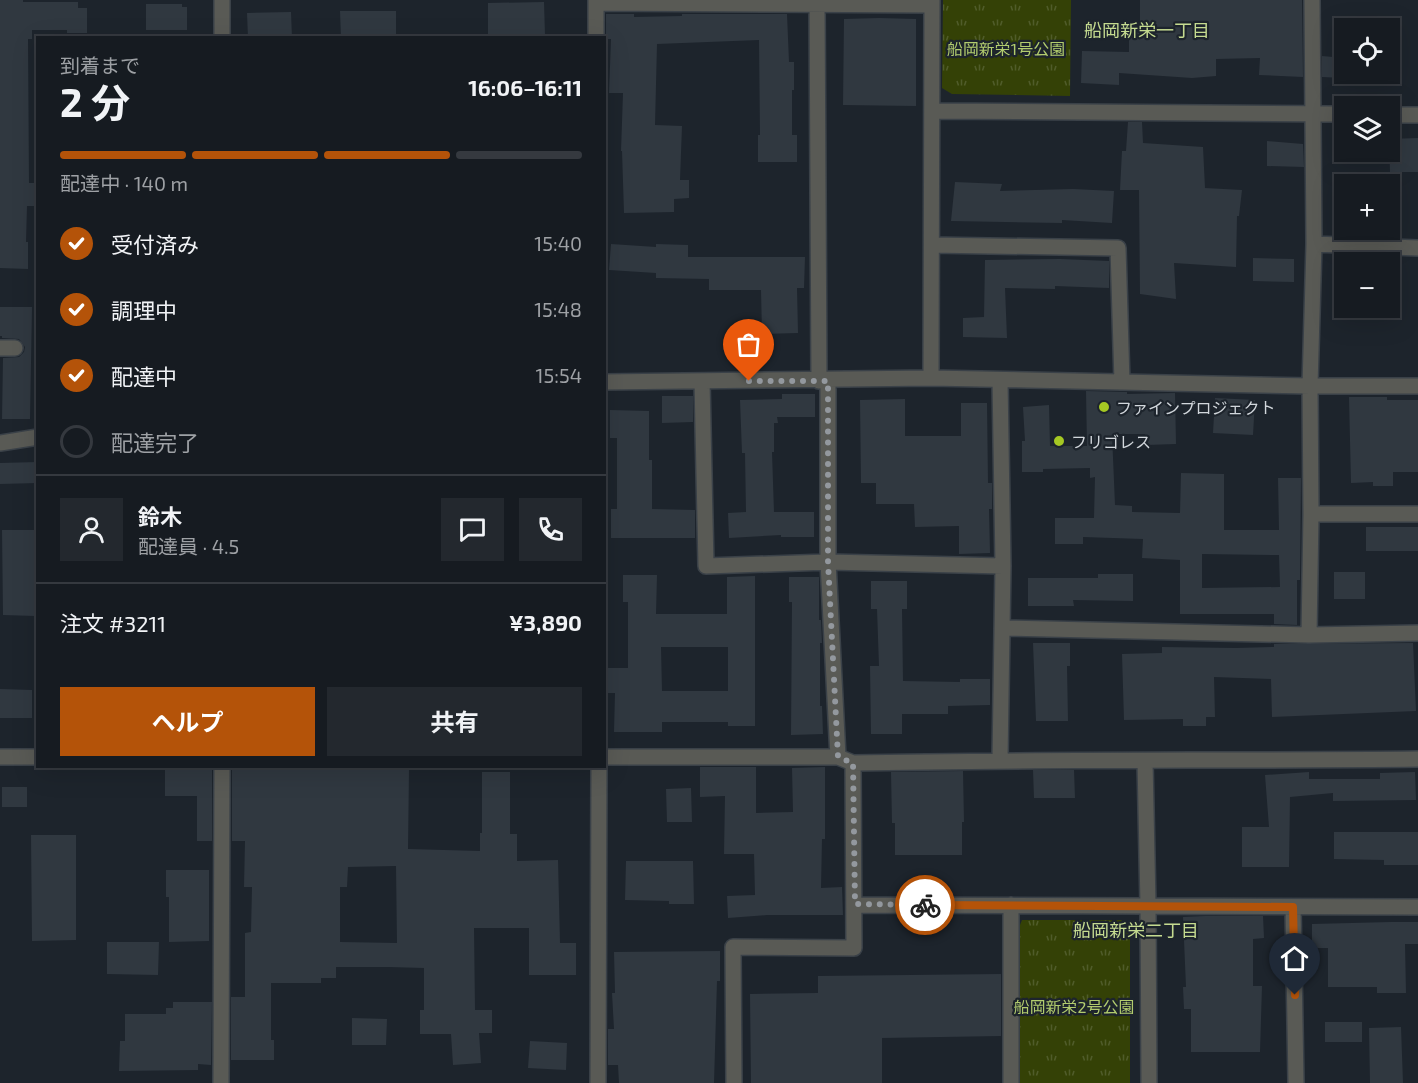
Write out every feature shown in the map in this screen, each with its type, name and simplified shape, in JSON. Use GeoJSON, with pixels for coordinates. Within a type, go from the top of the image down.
{"type":"FeatureCollection","features":[{"type":"Feature","properties":{"kind":"street"},"geometry":{"type":"LineString","coordinates":[[222,0],[222,36]]}},
{"type":"Feature","properties":{"kind":"street"},"geometry":{"type":"LineString","coordinates":[[1309,635],[1310,386],[1314,244],[1312,0]]}},
{"type":"Feature","properties":{"kind":"street"},"geometry":{"type":"LineString","coordinates":[[596,36],[596,2],[932,2],[932,378]]}},
{"type":"Feature","properties":{"kind":"street"},"geometry":{"type":"LineString","coordinates":[[817,2],[828,562],[838,757]]}},
{"type":"Feature","properties":{"kind":"street"},"geometry":{"type":"LineString","coordinates":[[933,111],[1334,114]]}},
{"type":"Feature","properties":{"kind":"street"},"geometry":{"type":"LineString","coordinates":[[1400,115],[1418,115]]}},
{"type":"Feature","properties":{"kind":"street"},"geometry":{"type":"LineString","coordinates":[[1314,244],[1418,248]]}},
{"type":"Feature","properties":{"kind":"street"},"geometry":{"type":"LineString","coordinates":[[932,245],[1118,248],[1122,382]]}},
{"type":"Feature","properties":{"kind":"street"},"geometry":{"type":"LineString","coordinates":[[606,382],[932,378],[1418,386]]}},
{"type":"Feature","properties":{"kind":"street"},"geometry":{"type":"LineString","coordinates":[[1000,380],[1003,566],[1000,759]]}},
{"type":"Feature","properties":{"kind":"street"},"geometry":{"type":"LineString","coordinates":[[702,381],[706,566],[828,562],[1003,566]]}},
{"type":"Feature","properties":{"kind":"street"},"geometry":{"type":"LineString","coordinates":[[0,443],[36,437]]}},
{"type":"Feature","properties":{"kind":"street"},"geometry":{"type":"LineString","coordinates":[[1311,514],[1418,514]]}},
{"type":"Feature","properties":{"kind":"street"},"geometry":{"type":"LineString","coordinates":[[1002,628],[1309,635],[1418,633]]}},
{"type":"Feature","properties":{"kind":"street"},"geometry":{"type":"LineString","coordinates":[[0,757],[36,757]]}},
{"type":"Feature","properties":{"kind":"street"},"geometry":{"type":"LineString","coordinates":[[606,757],[838,757],[853,763],[1000,759],[1145,761],[1418,759]]}},
{"type":"Feature","properties":{"kind":"street"},"geometry":{"type":"LineString","coordinates":[[1145,761],[1149,1083]]}},
{"type":"Feature","properties":{"kind":"street"},"geometry":{"type":"LineString","coordinates":[[734,1083],[733,947],[854,948],[853,763]]}},
{"type":"Feature","properties":{"kind":"street"},"geometry":{"type":"LineString","coordinates":[[221,1083],[222,768]]}},
{"type":"Feature","properties":{"kind":"street"},"geometry":{"type":"LineString","coordinates":[[598,1083],[599,768]]}},
{"type":"Feature","properties":{"kind":"street"},"geometry":{"type":"LineString","coordinates":[[855,904],[1418,907]]}},
{"type":"Feature","properties":{"kind":"street"},"geometry":{"type":"LineString","coordinates":[[1011,905],[1011,1083]]}},
{"type":"Feature","properties":{"kind":"street"},"geometry":{"type":"LineString","coordinates":[[1293,907],[1296,1083]]}},
{"type":"Feature","properties":{"kind":"green space","name":"船岡新栄1号公園"},"geometry":{"type":"Polygon","coordinates":[[[943,0],[1071,0],[1070,96],[952,94],[942,88],[943,0]]]}},
{"type":"Feature","properties":{"kind":"green space","name":"船岡新栄2号公園"},"geometry":{"type":"Polygon","coordinates":[[[1022,920],[1121,920],[1130,928],[1130,1083],[1019,1083],[1018,930],[1022,920]]]}},
{"type":"Feature","properties":{"kind":"building"},"geometry":{"type":"Polygon","coordinates":[[[0,0],[78,2],[78,8],[87,8],[87,33],[67,33],[67,30],[32,30],[32,39],[28,39],[29,183],[35,183],[35,206],[27,206],[28,269],[0,268],[0,0]]]}},
{"type":"Feature","properties":{"kind":"building"},"geometry":{"type":"Polygon","coordinates":[[[1140,0],[1302,0],[1303,77],[1259,75],[1260,58],[1216,59],[1216,76],[1192,78],[1119,73],[1119,85],[1081,83],[1082,51],[1129,52],[1129,32],[1140,32],[1140,0]]]}},
{"type":"Feature","properties":{"kind":"building"},"geometry":{"type":"Polygon","coordinates":[[[544,2],[545,35],[488,35],[488,3],[544,2]]]}},
{"type":"Feature","properties":{"kind":"building"},"geometry":{"type":"Polygon","coordinates":[[[146,4],[182,4],[182,7],[187,7],[187,30],[146,30],[146,4]]]}},
{"type":"Feature","properties":{"kind":"building"},"geometry":{"type":"Polygon","coordinates":[[[340,11],[396,11],[396,36],[341,36],[340,11]]]}},
{"type":"Feature","properties":{"kind":"building"},"geometry":{"type":"Polygon","coordinates":[[[291,12],[292,36],[248,36],[247,13],[291,12]]]}},
{"type":"Feature","properties":{"kind":"building"},"geometry":{"type":"Polygon","coordinates":[[[606,14],[634,14],[634,17],[682,16],[682,14],[787,14],[789,62],[794,62],[792,135],[797,135],[797,162],[758,162],[759,40],[657,44],[655,125],[682,126],[680,180],[689,180],[689,198],[674,199],[674,212],[624,213],[621,151],[623,93],[609,93],[611,39],[606,39],[606,14]]]}},
{"type":"Feature","properties":{"kind":"building"},"geometry":{"type":"Polygon","coordinates":[[[844,19],[916,19],[916,106],[843,105],[844,19]]]}},
{"type":"Feature","properties":{"kind":"building"},"geometry":{"type":"Polygon","coordinates":[[[1322,56],[1334,57],[1334,78],[1322,77],[1322,56]]]}},
{"type":"Feature","properties":{"kind":"building"},"geometry":{"type":"Polygon","coordinates":[[[1128,122],[1142,122],[1143,143],[1203,147],[1205,188],[1242,190],[1239,216],[1237,216],[1236,267],[1174,263],[1176,299],[1140,294],[1139,190],[1120,190],[1122,151],[1126,151],[1128,122]]]}},
{"type":"Feature","properties":{"kind":"building"},"geometry":{"type":"Polygon","coordinates":[[[1418,138],[1418,172],[1390,172],[1390,162],[1400,162],[1400,139],[1418,138]]]}},
{"type":"Feature","properties":{"kind":"building"},"geometry":{"type":"Polygon","coordinates":[[[1267,141],[1303,144],[1304,167],[1267,166],[1267,141]]]}},
{"type":"Feature","properties":{"kind":"building"},"geometry":{"type":"Polygon","coordinates":[[[955,182],[1002,184],[1000,191],[1073,189],[1114,191],[1112,223],[1062,220],[1062,223],[951,221],[955,182]]]}},
{"type":"Feature","properties":{"kind":"building"},"geometry":{"type":"Polygon","coordinates":[[[611,244],[656,247],[656,244],[688,245],[688,257],[805,257],[804,288],[797,288],[798,333],[762,334],[761,290],[709,290],[709,279],[656,278],[656,273],[609,270],[611,244]]]}},
{"type":"Feature","properties":{"kind":"building"},"geometry":{"type":"Polygon","coordinates":[[[1253,258],[1294,259],[1294,282],[1253,281],[1253,258]]]}},
{"type":"Feature","properties":{"kind":"building"},"geometry":{"type":"Polygon","coordinates":[[[985,260],[1109,261],[1109,288],[1055,286],[1055,289],[1005,288],[1007,338],[963,337],[963,318],[984,317],[985,260]]]}},
{"type":"Feature","properties":{"kind":"building"},"geometry":{"type":"Polygon","coordinates":[[[0,307],[32,307],[30,419],[2,419],[3,358],[19,357],[25,347],[19,339],[0,336],[0,307]]]}},
{"type":"Feature","properties":{"kind":"building"},"geometry":{"type":"Polygon","coordinates":[[[1086,391],[1127,392],[1127,394],[1175,393],[1176,444],[1146,445],[1145,434],[1112,434],[1115,505],[1132,506],[1132,512],[1180,513],[1181,473],[1224,474],[1224,530],[1279,530],[1278,478],[1301,478],[1297,625],[1274,624],[1274,614],[1180,614],[1180,560],[1142,558],[1143,539],[1083,537],[1083,544],[1055,544],[1055,518],[1094,518],[1095,477],[1090,478],[1090,468],[1022,472],[1022,441],[1025,441],[1023,407],[1049,405],[1050,446],[1087,446],[1086,391]],[[1202,554],[1202,588],[1280,587],[1279,555],[1202,554]]]}},
{"type":"Feature","properties":{"kind":"building"},"geometry":{"type":"Polygon","coordinates":[[[782,394],[815,394],[815,417],[777,417],[778,423],[774,423],[774,452],[772,452],[774,512],[814,512],[814,537],[781,537],[781,535],[729,538],[728,513],[746,512],[745,453],[742,453],[740,400],[782,399],[782,394]]]}},
{"type":"Feature","properties":{"kind":"building"},"geometry":{"type":"Polygon","coordinates":[[[662,396],[693,396],[693,422],[662,423],[662,396]]]}},
{"type":"Feature","properties":{"kind":"building"},"geometry":{"type":"Polygon","coordinates":[[[1349,397],[1418,400],[1418,472],[1393,472],[1393,486],[1373,486],[1373,482],[1351,483],[1349,397]]]}},
{"type":"Feature","properties":{"kind":"building"},"geometry":{"type":"Polygon","coordinates":[[[1215,398],[1255,400],[1253,435],[1213,433],[1215,398]]]}},
{"type":"Feature","properties":{"kind":"building"},"geometry":{"type":"Polygon","coordinates":[[[905,399],[905,436],[961,436],[961,403],[987,403],[988,483],[992,483],[992,509],[989,509],[990,553],[959,554],[959,526],[915,527],[914,504],[876,504],[876,483],[861,483],[860,400],[905,399]]]}},
{"type":"Feature","properties":{"kind":"building"},"geometry":{"type":"Polygon","coordinates":[[[610,410],[649,411],[652,509],[695,510],[695,538],[611,538],[611,509],[617,509],[617,438],[610,438],[610,410]]]}},
{"type":"Feature","properties":{"kind":"building"},"geometry":{"type":"Polygon","coordinates":[[[36,462],[36,483],[0,484],[0,463],[36,462]]]}},
{"type":"Feature","properties":{"kind":"building"},"geometry":{"type":"Polygon","coordinates":[[[1366,527],[1418,527],[1418,551],[1366,551],[1366,527]]]}},
{"type":"Feature","properties":{"kind":"building"},"geometry":{"type":"Polygon","coordinates":[[[2,530],[36,530],[35,616],[3,615],[2,530]]]}},
{"type":"Feature","properties":{"kind":"building"},"geometry":{"type":"Polygon","coordinates":[[[1334,572],[1365,572],[1365,599],[1334,599],[1334,572]]]}},
{"type":"Feature","properties":{"kind":"building"},"geometry":{"type":"Polygon","coordinates":[[[1098,574],[1133,574],[1133,601],[1073,600],[1074,606],[1028,606],[1028,578],[1098,578],[1098,574]]]}},
{"type":"Feature","properties":{"kind":"building"},"geometry":{"type":"Polygon","coordinates":[[[623,575],[657,575],[656,614],[727,614],[727,577],[755,576],[755,726],[728,726],[728,722],[662,722],[662,732],[614,732],[615,693],[607,693],[607,668],[628,668],[628,602],[623,602],[623,575]],[[661,647],[662,691],[728,691],[728,647],[661,647]]]}},
{"type":"Feature","properties":{"kind":"building"},"geometry":{"type":"Polygon","coordinates":[[[789,577],[819,577],[819,620],[821,620],[822,643],[820,643],[820,706],[822,706],[823,734],[791,735],[792,602],[789,602],[789,577]]]}},
{"type":"Feature","properties":{"kind":"building"},"geometry":{"type":"Polygon","coordinates":[[[871,581],[907,581],[907,609],[902,609],[903,681],[960,682],[960,679],[990,679],[990,705],[948,706],[948,714],[902,714],[902,734],[871,734],[870,666],[879,666],[877,609],[871,609],[871,581]]]}},
{"type":"Feature","properties":{"kind":"building"},"geometry":{"type":"Polygon","coordinates":[[[1033,643],[1070,643],[1070,666],[1067,666],[1068,721],[1036,721],[1033,643]]]}},
{"type":"Feature","properties":{"kind":"building"},"geometry":{"type":"Polygon","coordinates":[[[1413,643],[1416,711],[1272,717],[1271,679],[1214,677],[1215,717],[1206,717],[1206,726],[1183,726],[1183,719],[1124,720],[1122,654],[1162,653],[1162,647],[1236,648],[1274,647],[1274,644],[1413,643]]]}},
{"type":"Feature","properties":{"kind":"building"},"geometry":{"type":"Polygon","coordinates":[[[0,689],[32,690],[32,718],[0,718],[0,689]]]}},
{"type":"Feature","properties":{"kind":"building"},"geometry":{"type":"Polygon","coordinates":[[[700,767],[756,767],[756,813],[793,812],[792,768],[825,767],[825,839],[822,839],[821,888],[842,887],[843,915],[767,915],[728,918],[727,896],[755,895],[754,854],[724,854],[725,796],[700,797],[700,767]]]}},
{"type":"Feature","properties":{"kind":"building"},"geometry":{"type":"Polygon","coordinates":[[[165,768],[212,768],[212,841],[197,841],[197,796],[165,796],[165,768]]]}},
{"type":"Feature","properties":{"kind":"building"},"geometry":{"type":"Polygon","coordinates":[[[232,768],[409,770],[408,849],[480,851],[482,772],[510,772],[510,834],[517,834],[517,861],[558,860],[560,943],[576,943],[576,975],[529,975],[529,928],[474,928],[475,1010],[492,1010],[492,1033],[479,1033],[481,1063],[453,1065],[451,1034],[420,1034],[420,1010],[424,1010],[424,968],[389,967],[336,967],[336,978],[321,978],[321,983],[271,983],[271,1040],[274,1040],[274,1060],[231,1060],[231,997],[245,997],[245,933],[251,932],[252,887],[244,887],[245,841],[232,841],[232,768]],[[396,866],[348,867],[347,887],[340,887],[340,942],[397,943],[396,866]]]}},
{"type":"Feature","properties":{"kind":"building"},"geometry":{"type":"Polygon","coordinates":[[[1033,770],[1074,770],[1075,798],[1034,798],[1033,770]]]}},
{"type":"Feature","properties":{"kind":"building"},"geometry":{"type":"Polygon","coordinates":[[[963,771],[962,855],[895,855],[891,772],[963,771]]]}},
{"type":"Feature","properties":{"kind":"building"},"geometry":{"type":"Polygon","coordinates":[[[1309,772],[1309,779],[1380,779],[1380,773],[1415,772],[1416,800],[1333,801],[1333,793],[1290,797],[1289,867],[1242,867],[1242,827],[1269,827],[1265,775],[1309,772]]]}},
{"type":"Feature","properties":{"kind":"building"},"geometry":{"type":"Polygon","coordinates":[[[2,787],[27,787],[27,807],[2,807],[2,787]]]}},
{"type":"Feature","properties":{"kind":"building"},"geometry":{"type":"Polygon","coordinates":[[[691,788],[692,822],[667,822],[666,789],[691,788]]]}},
{"type":"Feature","properties":{"kind":"building"},"geometry":{"type":"Polygon","coordinates":[[[1334,832],[1418,832],[1418,865],[1384,865],[1384,860],[1334,859],[1334,832]]]}},
{"type":"Feature","properties":{"kind":"building"},"geometry":{"type":"Polygon","coordinates":[[[31,835],[76,835],[76,940],[32,941],[31,835]]]}},
{"type":"Feature","properties":{"kind":"building"},"geometry":{"type":"Polygon","coordinates":[[[626,861],[693,861],[694,904],[625,900],[626,861]]]}},
{"type":"Feature","properties":{"kind":"building"},"geometry":{"type":"Polygon","coordinates":[[[166,870],[209,870],[209,941],[169,942],[169,897],[166,897],[166,870]]]}},
{"type":"Feature","properties":{"kind":"building"},"geometry":{"type":"Polygon","coordinates":[[[1263,916],[1264,938],[1253,939],[1253,986],[1262,986],[1260,1052],[1191,1052],[1191,1009],[1184,1009],[1183,987],[1186,987],[1183,917],[1263,916]]]}},
{"type":"Feature","properties":{"kind":"building"},"geometry":{"type":"Polygon","coordinates":[[[1418,922],[1418,944],[1405,944],[1406,993],[1377,993],[1377,987],[1328,987],[1328,948],[1312,948],[1312,924],[1418,922]]]}},
{"type":"Feature","properties":{"kind":"building"},"geometry":{"type":"Polygon","coordinates":[[[107,942],[159,942],[158,975],[107,974],[107,942]]]}},
{"type":"Feature","properties":{"kind":"building"},"geometry":{"type":"Polygon","coordinates":[[[720,951],[714,1083],[619,1083],[618,1065],[608,1065],[608,1029],[614,1029],[612,993],[615,993],[614,952],[720,951]]]}},
{"type":"Feature","properties":{"kind":"building"},"geometry":{"type":"Polygon","coordinates":[[[1001,974],[1001,1036],[882,1038],[882,1083],[751,1083],[750,994],[818,993],[818,976],[1001,974]]]}},
{"type":"Feature","properties":{"kind":"building"},"geometry":{"type":"Polygon","coordinates":[[[173,1002],[212,1002],[211,1065],[198,1064],[198,1070],[119,1071],[120,1041],[125,1041],[125,1014],[166,1014],[166,1008],[173,1008],[173,1002]]]}},
{"type":"Feature","properties":{"kind":"building"},"geometry":{"type":"Polygon","coordinates":[[[352,1018],[387,1019],[386,1045],[352,1045],[352,1018]]]}},
{"type":"Feature","properties":{"kind":"building"},"geometry":{"type":"Polygon","coordinates":[[[1325,1022],[1362,1022],[1362,1042],[1325,1042],[1325,1022]]]}},
{"type":"Feature","properties":{"kind":"building"},"geometry":{"type":"Polygon","coordinates":[[[1401,1027],[1403,1083],[1370,1083],[1369,1028],[1401,1027]]]}},
{"type":"Feature","properties":{"kind":"building"},"geometry":{"type":"Polygon","coordinates":[[[530,1041],[567,1043],[566,1070],[528,1068],[530,1041]]]}},
{"type":"Feature","properties":{"kind":"way so far"},"geometry":{"type":"LineString","coordinates":[[749,381],[828,381],[828,562],[838,757],[853,763],[855,904],[925,905]]}},
{"type":"Feature","properties":{"kind":"place","name":"ファインプロジェクト"},"geometry":{"type":"Point","coordinates":[1104,407]}},
{"type":"Feature","properties":{"kind":"place","name":"フリゴレス"},"geometry":{"type":"Point","coordinates":[1059,441]}},
{"type":"Feature","properties":{"kind":"district","name":"船岡新栄一丁目"},"geometry":{"type":"Point","coordinates":[1147,30]}},
{"type":"Feature","properties":{"kind":"district","name":"船岡新栄二丁目"},"geometry":{"type":"Point","coordinates":[1136,930]}},
{"type":"Feature","properties":{"kind":"route"},"geometry":{"type":"LineString","coordinates":[[925,905],[1293,907],[1295,995]]}}]}
